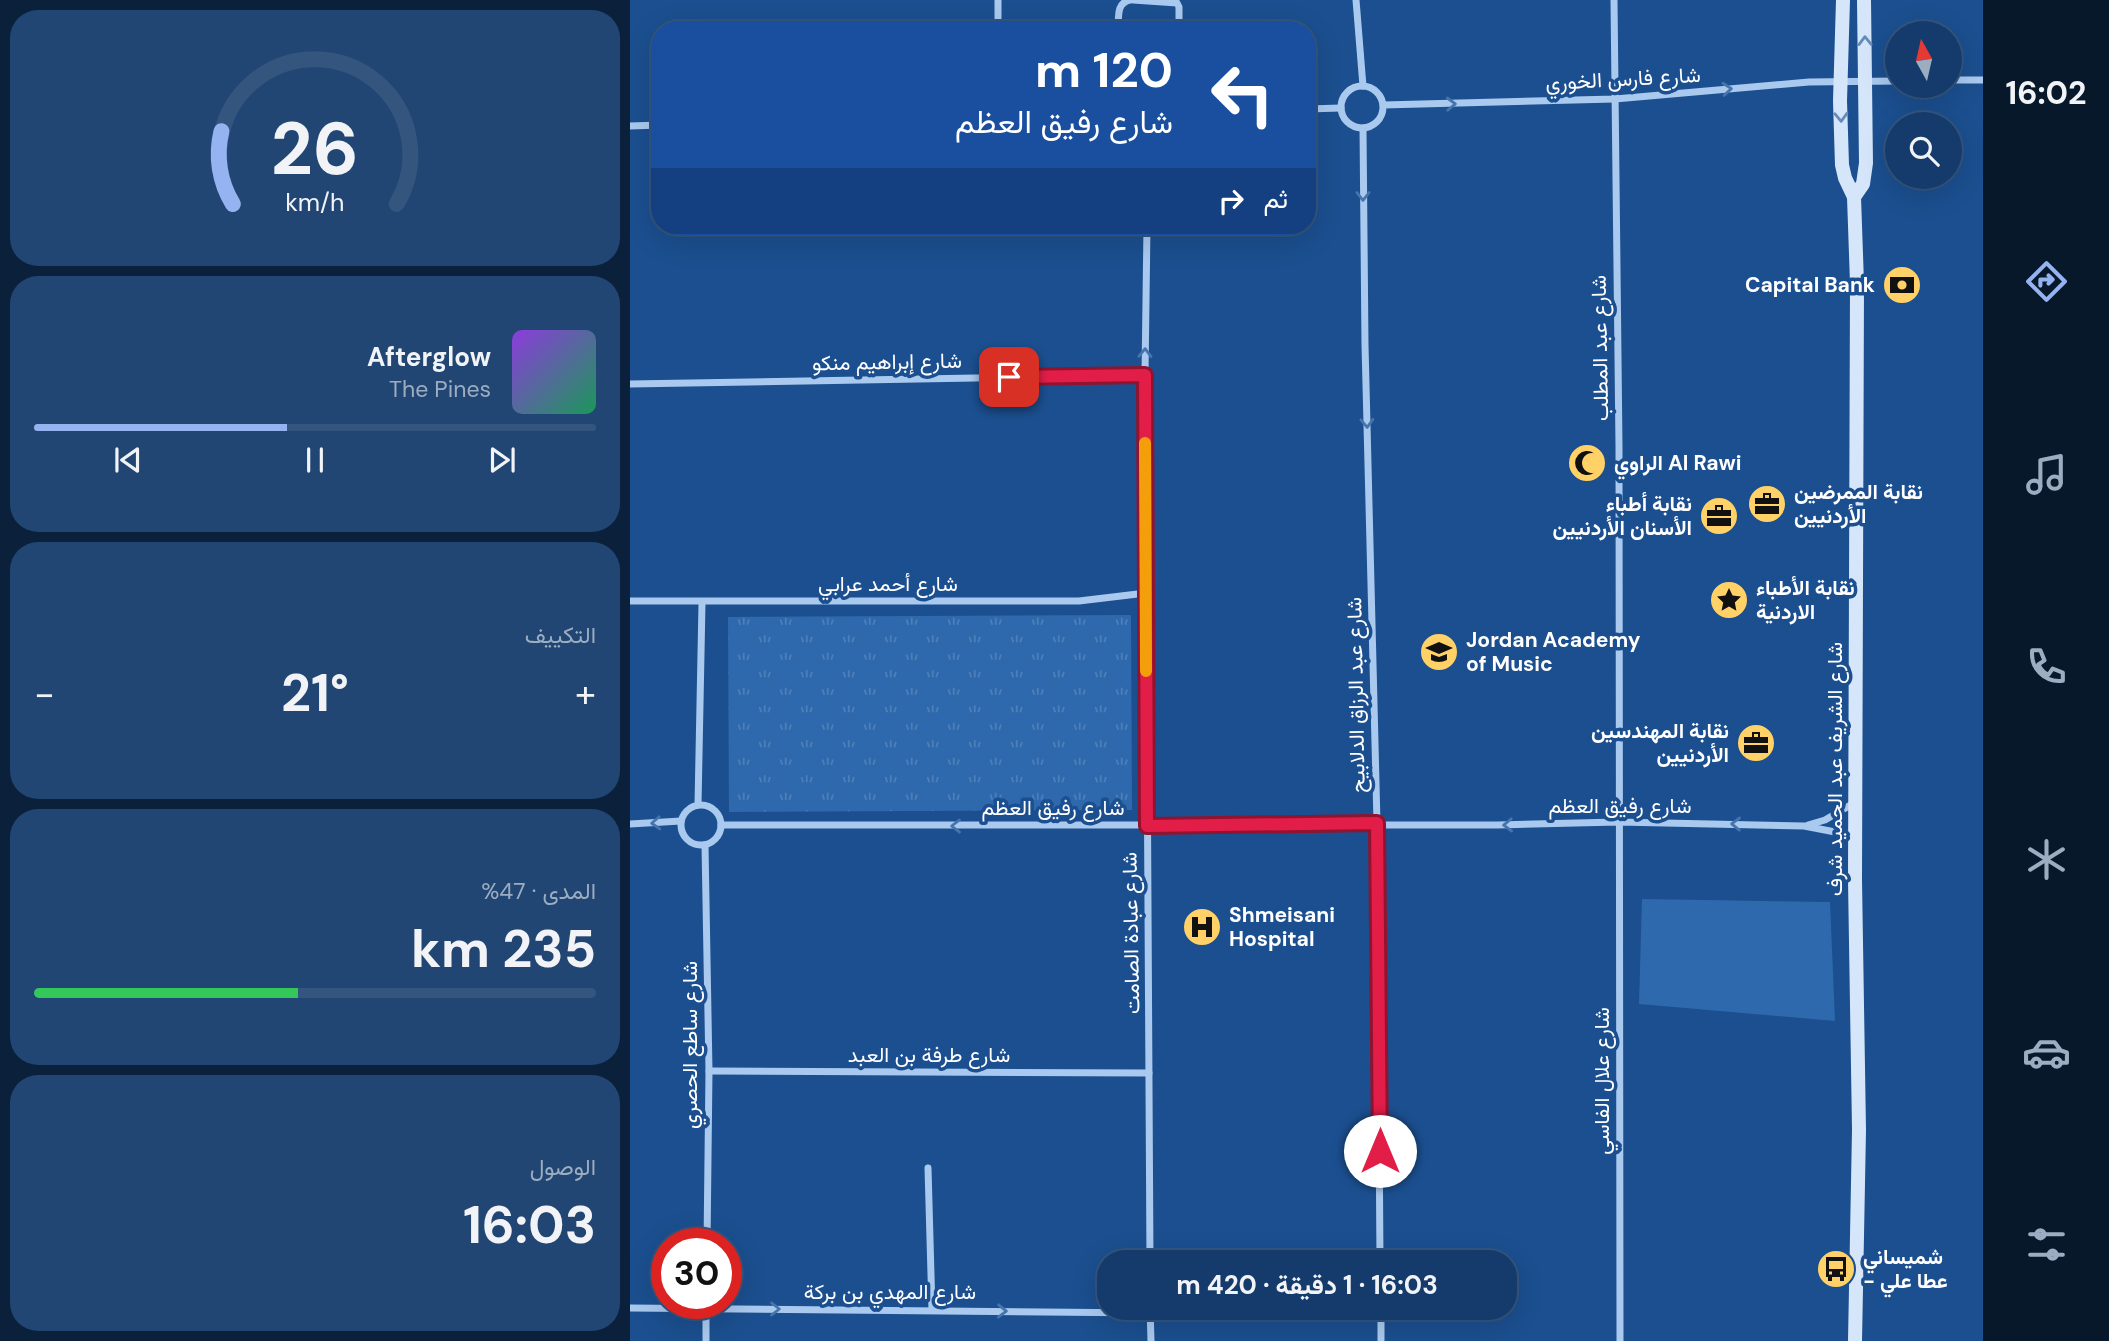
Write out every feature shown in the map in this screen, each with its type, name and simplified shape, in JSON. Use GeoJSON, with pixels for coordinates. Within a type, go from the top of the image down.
{"type":"FeatureCollection","features":[{"type":"Feature","properties":{"kind":"street"},"geometry":{"type":"LineString","coordinates":[[998,0],[998,21]]}},
{"type":"Feature","properties":{"kind":"street"},"geometry":{"type":"LineString","coordinates":[[1119,21],[1120,5],[1131,0],[1177,3],[1179,21]]}},
{"type":"Feature","properties":{"kind":"street"},"geometry":{"type":"LineString","coordinates":[[1356,0],[1363,86]]}},
{"type":"Feature","properties":{"kind":"street","name":"شارع عبد المطلب"},"geometry":{"type":"LineString","coordinates":[[1614,0],[1619,447],[1618,822]]}},
{"type":"Feature","properties":{"kind":"street","name":"شارع الشريف عبد الحميد شرف"},"geometry":{"type":"LineString","coordinates":[[1843,0],[1842,165],[1854,197],[1858,411],[1856,836],[1859,1130],[1855,1341]]}},
{"type":"Feature","properties":{"kind":"street","name":"شارع الشريف عبد الحميد شرف"},"geometry":{"type":"LineString","coordinates":[[1854,197],[1863,184],[1866,173],[1864,0]]}},
{"type":"Feature","properties":{"kind":"street"},"geometry":{"type":"LineString","coordinates":[[1962,80],[1983,80]]}},
{"type":"Feature","properties":{"kind":"street","name":"شارع فارس الخوري"},"geometry":{"type":"LineString","coordinates":[[1383,106],[1615,99],[1841,81],[1885,81]]}},
{"type":"Feature","properties":{"kind":"street"},"geometry":{"type":"LineString","coordinates":[[1363,86],[1375,90],[1383,106],[1375,124],[1363,128],[1354,127],[1347,122],[1341,108],[1345,95],[1356,87],[1363,86]]}},
{"type":"Feature","properties":{"kind":"street"},"geometry":{"type":"LineString","coordinates":[[1316,109],[1341,108]]}},
{"type":"Feature","properties":{"kind":"street"},"geometry":{"type":"LineString","coordinates":[[630,126],[651,125]]}},
{"type":"Feature","properties":{"kind":"street","name":"شارع عبد الرزاق الدلابيح"},"geometry":{"type":"LineString","coordinates":[[1363,128],[1365,345],[1377,823],[1380,1250]]}},
{"type":"Feature","properties":{"kind":"street","name":"شارع عبادة الصامت"},"geometry":{"type":"LineString","coordinates":[[1147,235],[1145,375],[1150,1250]]}},
{"type":"Feature","properties":{"kind":"street","name":"شارع إبراهيم منكو"},"geometry":{"type":"LineString","coordinates":[[630,384],[1145,375]]}},
{"type":"Feature","properties":{"kind":"street","name":"شارع أحمد عرابي"},"geometry":{"type":"LineString","coordinates":[[630,601],[1079,601],[1146,593]]}},
{"type":"Feature","properties":{"kind":"street"},"geometry":{"type":"LineString","coordinates":[[698,806],[702,603]]}},
{"type":"Feature","properties":{"kind":"street","name":"شارع رفيق العظم"},"geometry":{"type":"LineString","coordinates":[[1804,826],[1825,820],[1857,802]]}},
{"type":"Feature","properties":{"kind":"street"},"geometry":{"type":"LineString","coordinates":[[705,805],[716,812],[721,825],[715,840],[705,845],[698,845],[686,839],[683,834],[681,821],[687,811],[698,806],[705,805]]}},
{"type":"Feature","properties":{"kind":"street"},"geometry":{"type":"LineString","coordinates":[[630,824],[681,821]]}},
{"type":"Feature","properties":{"kind":"street","name":"شارع رفيق العظم"},"geometry":{"type":"LineString","coordinates":[[721,825],[1497,825],[1618,822],[1804,826],[1856,836]]}},
{"type":"Feature","properties":{"kind":"street","name":"شارع علال الفاسي"},"geometry":{"type":"LineString","coordinates":[[1618,822],[1620,1341]]}},
{"type":"Feature","properties":{"kind":"street","name":"شارع ساطع الحصري"},"geometry":{"type":"LineString","coordinates":[[705,845],[709,1071],[707,1228]]}},
{"type":"Feature","properties":{"kind":"street","name":"شارع طرفة بن العبد"},"geometry":{"type":"LineString","coordinates":[[709,1071],[1149,1073]]}},
{"type":"Feature","properties":{"kind":"street"},"geometry":{"type":"LineString","coordinates":[[928,1168],[932,1310]]}},
{"type":"Feature","properties":{"kind":"street","name":"شارع المهدي بن بركة"},"geometry":{"type":"LineString","coordinates":[[630,1308],[651,1307]]}},
{"type":"Feature","properties":{"kind":"street","name":"شارع المهدي بن بركة"},"geometry":{"type":"LineString","coordinates":[[742,1307],[1097,1310]]}},
{"type":"Feature","properties":{"kind":"street"},"geometry":{"type":"LineString","coordinates":[[706,1319],[706,1341]]}},
{"type":"Feature","properties":{"kind":"street"},"geometry":{"type":"LineString","coordinates":[[1150,1320],[1151,1341]]}},
{"type":"Feature","properties":{"kind":"street"},"geometry":{"type":"LineString","coordinates":[[1381,1320],[1381,1341]]}},
{"type":"Feature","properties":{"kind":"green space"},"geometry":{"type":"Polygon","coordinates":[[[1131,615],[1132,810],[729,812],[728,617],[1131,615]]]}},
{"type":"Feature","properties":{"kind":"green space"},"geometry":{"type":"Polygon","coordinates":[[[1642,899],[1830,902],[1835,1021],[1639,1004],[1642,899]]]}},
{"type":"Feature","properties":{"kind":"slow traffic"},"geometry":{"type":"LineString","coordinates":[[1145,443],[1146,671]]}},
{"type":"Feature","properties":{"kind":"place","name":"Capital Bank"},"geometry":{"type":"Point","coordinates":[1902,285]}},
{"type":"Feature","properties":{"kind":"place","name":"الراوي Al Rawi"},"geometry":{"type":"Point","coordinates":[1587,463]}},
{"type":"Feature","properties":{"kind":"place","name":"نقابة الممرضين الأردنيين"},"geometry":{"type":"Point","coordinates":[1767,504]}},
{"type":"Feature","properties":{"kind":"place","name":"نقابة أطباء الأسنان الأردنيين"},"geometry":{"type":"Point","coordinates":[1719,516]}},
{"type":"Feature","properties":{"kind":"place","name":"نقابة الأطباء الاردنية"},"geometry":{"type":"Point","coordinates":[1729,600]}},
{"type":"Feature","properties":{"kind":"place","name":"Jordan Academy of Music"},"geometry":{"type":"Point","coordinates":[1439,652]}},
{"type":"Feature","properties":{"kind":"place","name":"نقابة المهندسين الأردنيين"},"geometry":{"type":"Point","coordinates":[1756,743]}},
{"type":"Feature","properties":{"kind":"place","name":"Shmeisani Hospital"},"geometry":{"type":"Point","coordinates":[1202,927]}},
{"type":"Feature","properties":{"kind":"place","name":"شميساني - عطا علي"},"geometry":{"type":"Point","coordinates":[1836,1269]}},
{"type":"Feature","properties":{"kind":"route"},"geometry":{"type":"LineString","coordinates":[[1009,377],[1145,375],[1147,826],[1377,823],[1380,1151]]}}]}
